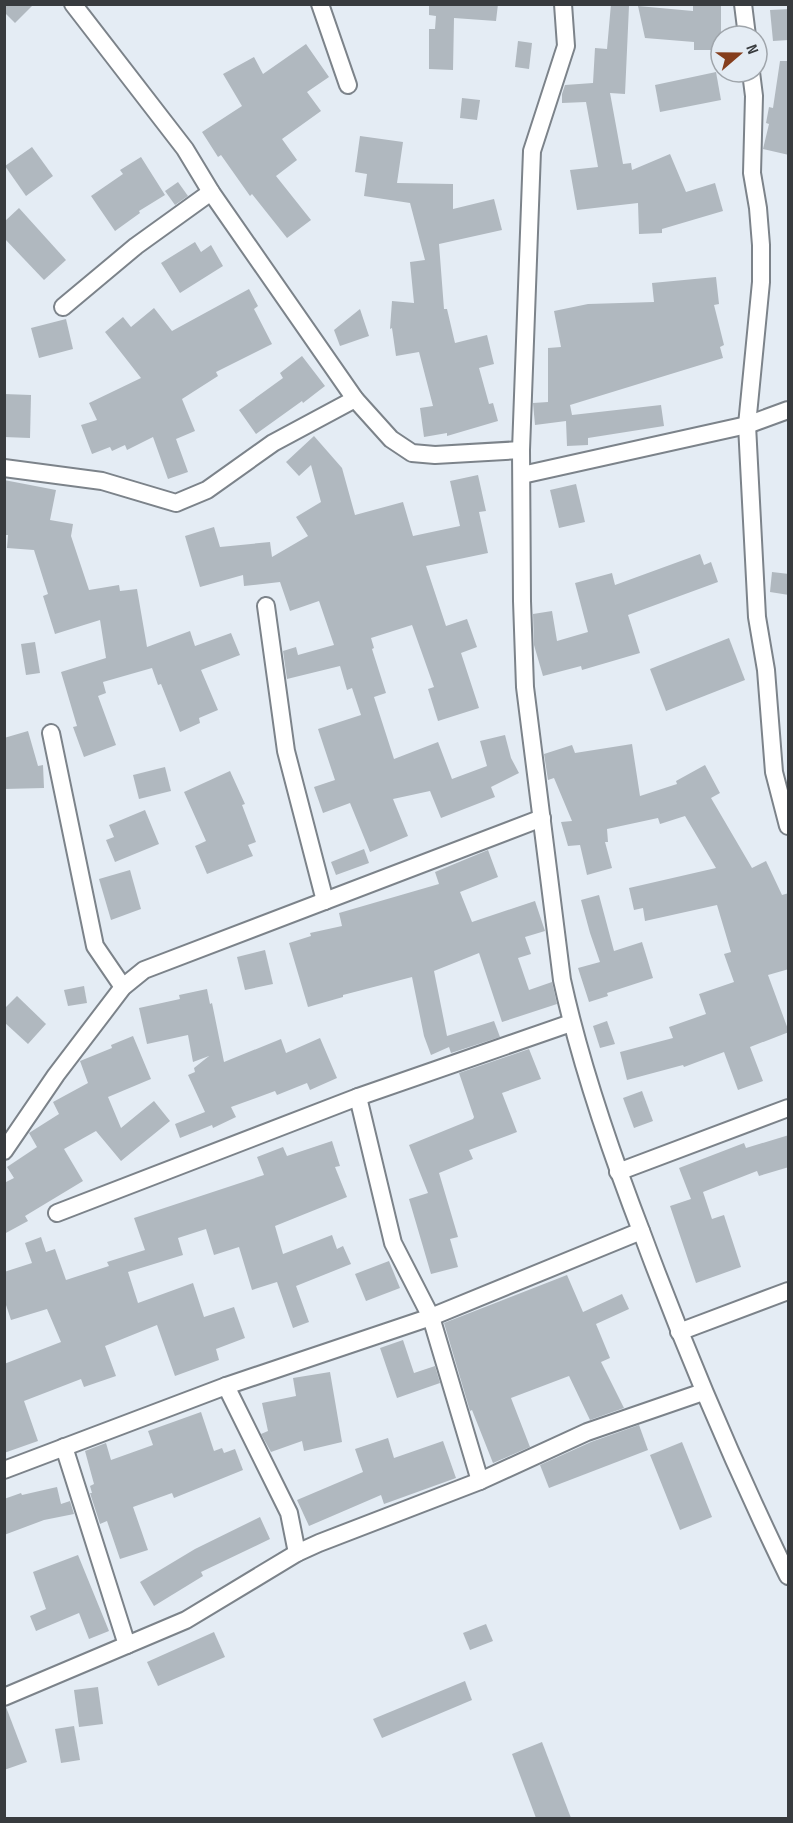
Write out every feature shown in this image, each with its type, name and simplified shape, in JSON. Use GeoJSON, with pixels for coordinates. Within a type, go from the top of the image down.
{"type":"FeatureCollection","features":[{"type":"Feature","properties":{"kind":"street"},"geometry":{"type":"LineString","coordinates":[[73,4],[185,149],[211,192],[355,399],[391,439],[412,453],[521,450]]}},
{"type":"Feature","properties":{"kind":"street"},"geometry":{"type":"LineString","coordinates":[[320,4],[348,85]]}},
{"type":"Feature","properties":{"kind":"street"},"geometry":{"type":"LineString","coordinates":[[563,4],[566,46],[532,151],[521,450],[525,687],[562,980],[571,1023],[618,1172],[703,1392],[789,1576]]}},
{"type":"Feature","properties":{"kind":"street"},"geometry":{"type":"LineString","coordinates":[[743,4],[746,24]]}},
{"type":"Feature","properties":{"kind":"street"},"geometry":{"type":"LineString","coordinates":[[752,84],[752,173],[758,208],[761,282],[747,425],[757,617],[766,670],[774,772],[789,826]]}},
{"type":"Feature","properties":{"kind":"street"},"geometry":{"type":"LineString","coordinates":[[63,307],[136,246],[211,192]]}},
{"type":"Feature","properties":{"kind":"street"},"geometry":{"type":"LineString","coordinates":[[4,468],[102,481],[176,503],[207,490],[273,443],[355,399]]}},
{"type":"Feature","properties":{"kind":"street"},"geometry":{"type":"LineString","coordinates":[[522,475],[747,425],[789,410]]}},
{"type":"Feature","properties":{"kind":"street"},"geometry":{"type":"LineString","coordinates":[[266,606],[286,751],[325,901]]}},
{"type":"Feature","properties":{"kind":"street"},"geometry":{"type":"LineString","coordinates":[[51,733],[94,946],[123,987]]}},
{"type":"Feature","properties":{"kind":"street"},"geometry":{"type":"LineString","coordinates":[[4,1151],[56,1075],[123,987],[144,970],[542,818]]}},
{"type":"Feature","properties":{"kind":"street"},"geometry":{"type":"LineString","coordinates":[[57,1213],[358,1097],[571,1023]]}},
{"type":"Feature","properties":{"kind":"street"},"geometry":{"type":"LineString","coordinates":[[358,1097],[393,1243],[431,1317],[480,1481]]}},
{"type":"Feature","properties":{"kind":"street"},"geometry":{"type":"LineString","coordinates":[[618,1172],[789,1108]]}},
{"type":"Feature","properties":{"kind":"street"},"geometry":{"type":"LineString","coordinates":[[4,1470],[226,1386],[431,1317],[641,1231]]}},
{"type":"Feature","properties":{"kind":"street"},"geometry":{"type":"LineString","coordinates":[[679,1332],[789,1291]]}},
{"type":"Feature","properties":{"kind":"street"},"geometry":{"type":"LineString","coordinates":[[226,1386],[289,1513],[297,1553]]}},
{"type":"Feature","properties":{"kind":"street"},"geometry":{"type":"LineString","coordinates":[[4,1697],[186,1620],[297,1553],[480,1481],[587,1432],[703,1392]]}},
{"type":"Feature","properties":{"kind":"street"},"geometry":{"type":"LineString","coordinates":[[63,1447],[127,1645]]}},
{"type":"Feature","properties":{"kind":"building"},"geometry":{"type":"Polygon","coordinates":[[[4,4],[34,4],[15,23],[4,12],[4,4]]]}},
{"type":"Feature","properties":{"kind":"building"},"geometry":{"type":"Polygon","coordinates":[[[429,4],[498,4],[496,21],[454,18],[453,70],[429,69],[429,29],[435,29],[436,16],[429,15],[429,4]]]}},
{"type":"Feature","properties":{"kind":"building"},"geometry":{"type":"Polygon","coordinates":[[[611,4],[629,6],[625,94],[610,93],[623,164],[631,163],[632,170],[670,154],[686,192],[715,183],[723,211],[662,229],[662,233],[639,234],[638,203],[577,210],[570,170],[598,167],[586,102],[562,103],[562,94],[565,85],[593,83],[595,48],[607,49],[611,4]]]}},
{"type":"Feature","properties":{"kind":"building"},"geometry":{"type":"Polygon","coordinates":[[[693,4],[721,4],[721,24],[709,24],[709,50],[694,50],[694,42],[645,38],[638,6],[693,11],[693,4]]]}},
{"type":"Feature","properties":{"kind":"building"},"geometry":{"type":"Polygon","coordinates":[[[789,9],[789,40],[773,41],[770,10],[789,9]]]}},
{"type":"Feature","properties":{"kind":"building"},"geometry":{"type":"Polygon","coordinates":[[[518,41],[532,43],[529,69],[515,67],[518,41]]]}},
{"type":"Feature","properties":{"kind":"building"},"geometry":{"type":"Polygon","coordinates":[[[306,44],[329,77],[307,92],[321,111],[282,139],[297,160],[276,176],[311,220],[287,238],[252,194],[250,196],[221,155],[218,157],[202,132],[242,106],[223,74],[254,57],[263,74],[306,44]]]}},
{"type":"Feature","properties":{"kind":"building"},"geometry":{"type":"Polygon","coordinates":[[[780,61],[789,61],[789,155],[763,149],[769,124],[766,123],[769,107],[773,108],[780,61]]]}},
{"type":"Feature","properties":{"kind":"building"},"geometry":{"type":"Polygon","coordinates":[[[709,73],[709,84],[718,84],[721,100],[660,112],[655,85],[709,73]]]}},
{"type":"Feature","properties":{"kind":"building"},"geometry":{"type":"Polygon","coordinates":[[[462,98],[480,100],[477,120],[460,118],[462,98]]]}},
{"type":"Feature","properties":{"kind":"building"},"geometry":{"type":"Polygon","coordinates":[[[360,136],[403,142],[397,183],[453,184],[453,209],[494,199],[502,230],[439,244],[444,309],[447,309],[455,343],[487,335],[494,364],[479,368],[489,404],[493,403],[498,421],[447,436],[447,433],[424,437],[420,408],[433,406],[419,352],[396,356],[392,328],[390,329],[392,301],[414,303],[410,262],[425,260],[410,203],[364,196],[367,174],[355,172],[360,136]]]}},
{"type":"Feature","properties":{"kind":"building"},"geometry":{"type":"Polygon","coordinates":[[[32,147],[53,176],[26,196],[5,166],[32,147]]]}},
{"type":"Feature","properties":{"kind":"building"},"geometry":{"type":"Polygon","coordinates":[[[141,157],[165,195],[139,211],[140,213],[115,231],[91,196],[123,174],[120,170],[141,157]]]}},
{"type":"Feature","properties":{"kind":"building"},"geometry":{"type":"Polygon","coordinates":[[[178,182],[188,196],[175,205],[165,191],[178,182]]]}},
{"type":"Feature","properties":{"kind":"building"},"geometry":{"type":"Polygon","coordinates":[[[19,208],[66,260],[44,280],[4,238],[4,222],[19,208]]]}},
{"type":"Feature","properties":{"kind":"building"},"geometry":{"type":"Polygon","coordinates":[[[195,242],[201,252],[211,245],[223,266],[180,293],[161,263],[195,242]]]}},
{"type":"Feature","properties":{"kind":"building"},"geometry":{"type":"Polygon","coordinates":[[[716,277],[719,304],[714,305],[724,345],[720,347],[723,358],[570,405],[572,415],[661,405],[664,426],[588,438],[588,445],[567,446],[566,421],[535,425],[533,403],[548,402],[548,348],[561,347],[554,311],[588,304],[654,302],[652,283],[716,277]]]}},
{"type":"Feature","properties":{"kind":"building"},"geometry":{"type":"Polygon","coordinates":[[[249,289],[258,306],[254,309],[272,344],[216,372],[218,376],[182,399],[195,431],[176,439],[188,472],[168,479],[153,437],[127,450],[125,445],[112,451],[110,447],[92,454],[81,425],[97,420],[89,403],[141,378],[105,332],[123,317],[131,327],[154,308],[172,331],[249,289]]]}},
{"type":"Feature","properties":{"kind":"building"},"geometry":{"type":"Polygon","coordinates":[[[360,309],[369,336],[340,346],[334,330],[360,309]]]}},
{"type":"Feature","properties":{"kind":"building"},"geometry":{"type":"Polygon","coordinates":[[[66,319],[73,349],[39,358],[31,328],[66,319]]]}},
{"type":"Feature","properties":{"kind":"building"},"geometry":{"type":"Polygon","coordinates":[[[302,356],[325,386],[256,434],[239,410],[283,378],[280,373],[302,356]]]}},
{"type":"Feature","properties":{"kind":"building"},"geometry":{"type":"Polygon","coordinates":[[[4,394],[31,395],[30,438],[4,437],[4,394]]]}},
{"type":"Feature","properties":{"kind":"building"},"geometry":{"type":"Polygon","coordinates":[[[314,436],[342,468],[355,515],[403,502],[413,536],[460,526],[450,481],[478,475],[486,511],[479,512],[488,553],[426,566],[446,626],[467,619],[477,647],[461,653],[479,708],[438,721],[428,689],[434,687],[412,625],[371,638],[374,648],[372,649],[386,693],[374,697],[394,759],[438,742],[452,779],[487,766],[480,741],[505,735],[511,758],[519,773],[491,787],[495,797],[441,818],[430,791],[393,799],[408,836],[370,852],[350,803],[323,813],[314,787],[335,780],[318,729],[361,715],[352,688],[347,690],[340,666],[287,679],[283,651],[296,647],[298,655],[334,645],[319,601],[290,611],[280,582],[244,586],[243,575],[200,587],[185,536],[214,527],[220,547],[270,542],[272,557],[308,536],[296,517],[321,502],[311,465],[299,476],[286,462],[314,436]]]}},
{"type":"Feature","properties":{"kind":"building"},"geometry":{"type":"Polygon","coordinates":[[[4,480],[56,490],[50,520],[73,524],[71,536],[89,590],[119,585],[120,591],[137,589],[147,647],[190,631],[195,646],[231,633],[240,655],[201,670],[218,710],[199,718],[200,723],[180,732],[161,684],[158,685],[152,668],[103,682],[106,693],[98,696],[116,745],[84,757],[73,727],[77,726],[61,672],[106,658],[100,620],[55,634],[43,596],[48,594],[34,550],[7,548],[8,535],[4,535],[4,480]]]}},
{"type":"Feature","properties":{"kind":"building"},"geometry":{"type":"Polygon","coordinates":[[[576,484],[585,522],[559,528],[550,490],[576,484]]]}},
{"type":"Feature","properties":{"kind":"building"},"geometry":{"type":"Polygon","coordinates":[[[700,554],[704,565],[711,562],[718,582],[628,615],[640,653],[582,670],[581,666],[543,676],[534,645],[533,614],[552,611],[557,641],[588,632],[575,583],[612,573],[615,585],[700,554]]]}},
{"type":"Feature","properties":{"kind":"building"},"geometry":{"type":"Polygon","coordinates":[[[772,572],[789,574],[789,595],[770,592],[772,572]]]}},
{"type":"Feature","properties":{"kind":"building"},"geometry":{"type":"Polygon","coordinates":[[[729,638],[745,680],[666,711],[650,669],[729,638]]]}},
{"type":"Feature","properties":{"kind":"building"},"geometry":{"type":"Polygon","coordinates":[[[35,642],[40,673],[26,675],[21,644],[35,642]]]}},
{"type":"Feature","properties":{"kind":"building"},"geometry":{"type":"Polygon","coordinates":[[[28,731],[38,766],[43,765],[44,788],[4,789],[4,738],[28,731]]]}},
{"type":"Feature","properties":{"kind":"building"},"geometry":{"type":"Polygon","coordinates":[[[632,744],[640,796],[677,784],[676,781],[705,765],[720,793],[711,798],[752,868],[766,861],[782,895],[789,893],[789,969],[768,975],[789,1032],[750,1047],[763,1081],[738,1090],[724,1052],[684,1067],[683,1065],[627,1080],[620,1052],[673,1038],[669,1027],[706,1014],[699,994],[734,982],[724,954],[731,952],[717,905],[645,921],[643,908],[634,910],[629,888],[716,868],[685,816],[660,824],[658,818],[607,829],[608,842],[605,842],[612,868],[587,875],[580,845],[568,846],[561,822],[572,821],[554,778],[548,780],[544,754],[572,745],[575,753],[632,744]]]}},
{"type":"Feature","properties":{"kind":"building"},"geometry":{"type":"Polygon","coordinates":[[[165,767],[171,791],[139,799],[133,775],[165,767]]]}},
{"type":"Feature","properties":{"kind":"building"},"geometry":{"type":"Polygon","coordinates":[[[230,771],[245,804],[242,805],[256,842],[248,845],[253,856],[207,874],[195,846],[206,841],[184,792],[230,771]]]}},
{"type":"Feature","properties":{"kind":"building"},"geometry":{"type":"Polygon","coordinates":[[[145,810],[159,844],[115,862],[106,840],[114,837],[109,825],[145,810]]]}},
{"type":"Feature","properties":{"kind":"building"},"geometry":{"type":"Polygon","coordinates":[[[364,849],[369,863],[336,875],[331,862],[364,849]]]}},
{"type":"Feature","properties":{"kind":"building"},"geometry":{"type":"Polygon","coordinates":[[[488,850],[498,877],[460,892],[472,922],[535,901],[545,931],[525,937],[531,954],[518,958],[529,990],[552,982],[557,1004],[502,1022],[479,953],[434,971],[447,1036],[494,1021],[500,1037],[451,1053],[449,1047],[431,1055],[424,1036],[412,977],[343,995],[343,997],[308,1007],[289,943],[311,936],[310,933],[342,926],[339,913],[439,884],[435,872],[488,850]]]}},
{"type":"Feature","properties":{"kind":"building"},"geometry":{"type":"Polygon","coordinates":[[[130,870],[141,909],[111,920],[99,879],[130,870]]]}},
{"type":"Feature","properties":{"kind":"building"},"geometry":{"type":"Polygon","coordinates":[[[599,895],[614,951],[642,942],[653,978],[607,993],[608,996],[589,1002],[578,968],[600,962],[581,900],[599,895]]]}},
{"type":"Feature","properties":{"kind":"building"},"geometry":{"type":"Polygon","coordinates":[[[265,950],[273,984],[245,990],[237,957],[265,950]]]}},
{"type":"Feature","properties":{"kind":"building"},"geometry":{"type":"Polygon","coordinates":[[[84,986],[87,1003],[68,1006],[64,990],[84,986]]]}},
{"type":"Feature","properties":{"kind":"building"},"geometry":{"type":"Polygon","coordinates":[[[207,989],[224,1062],[281,1039],[286,1053],[320,1038],[337,1078],[310,1090],[307,1083],[277,1095],[275,1091],[231,1107],[236,1117],[213,1128],[212,1125],[180,1138],[175,1124],[205,1112],[188,1075],[195,1072],[194,1068],[209,1056],[193,1062],[188,1035],[147,1044],[139,1008],[180,999],[179,995],[207,989]]]}},
{"type":"Feature","properties":{"kind":"building"},"geometry":{"type":"Polygon","coordinates":[[[17,996],[46,1024],[28,1044],[4,1022],[4,1009],[17,996]]]}},
{"type":"Feature","properties":{"kind":"building"},"geometry":{"type":"Polygon","coordinates":[[[607,1021],[615,1044],[600,1048],[593,1026],[607,1021]]]}},
{"type":"Feature","properties":{"kind":"building"},"geometry":{"type":"Polygon","coordinates":[[[133,1036],[151,1079],[108,1097],[121,1128],[154,1101],[170,1121],[121,1161],[96,1131],[64,1149],[83,1181],[25,1216],[28,1221],[4,1234],[4,1183],[14,1178],[7,1167],[37,1147],[29,1133],[59,1114],[53,1102],[88,1083],[80,1061],[112,1048],[111,1045],[133,1036]]]}},
{"type":"Feature","properties":{"kind":"building"},"geometry":{"type":"Polygon","coordinates":[[[529,1049],[541,1079],[502,1093],[517,1132],[469,1150],[473,1159],[439,1173],[458,1237],[450,1239],[458,1267],[431,1274],[409,1199],[428,1193],[409,1145],[473,1119],[459,1073],[529,1049]]]}},
{"type":"Feature","properties":{"kind":"building"},"geometry":{"type":"Polygon","coordinates":[[[642,1091],[653,1121],[634,1128],[623,1098],[642,1091]]]}},
{"type":"Feature","properties":{"kind":"building"},"geometry":{"type":"Polygon","coordinates":[[[789,1135],[789,1167],[759,1176],[757,1171],[703,1192],[712,1219],[724,1215],[741,1267],[696,1283],[670,1206],[691,1199],[679,1168],[744,1143],[746,1148],[789,1135]]]}},
{"type":"Feature","properties":{"kind":"building"},"geometry":{"type":"Polygon","coordinates":[[[332,1141],[340,1166],[335,1167],[347,1197],[275,1226],[283,1254],[332,1235],[337,1249],[343,1246],[351,1264],[296,1286],[309,1322],[293,1328],[277,1282],[252,1290],[239,1247],[214,1255],[206,1229],[178,1238],[183,1255],[128,1272],[138,1303],[193,1283],[204,1317],[234,1307],[245,1338],[216,1349],[219,1360],[175,1376],[157,1325],[105,1346],[116,1376],[84,1387],[81,1379],[24,1401],[38,1441],[4,1453],[4,1364],[61,1342],[47,1309],[11,1320],[4,1299],[4,1272],[32,1263],[25,1243],[41,1237],[46,1252],[55,1249],[66,1280],[109,1266],[107,1262],[145,1250],[134,1218],[264,1175],[257,1157],[283,1147],[287,1156],[332,1141]]]}},
{"type":"Feature","properties":{"kind":"building"},"geometry":{"type":"Polygon","coordinates":[[[389,1261],[400,1288],[366,1301],[355,1274],[389,1261]]]}},
{"type":"Feature","properties":{"kind":"building"},"geometry":{"type":"Polygon","coordinates":[[[567,1275],[583,1312],[622,1294],[629,1309],[596,1324],[610,1358],[601,1362],[624,1408],[590,1420],[569,1376],[511,1398],[530,1447],[493,1463],[472,1410],[470,1411],[444,1323],[567,1275]]]}},
{"type":"Feature","properties":{"kind":"building"},"geometry":{"type":"Polygon","coordinates":[[[403,1340],[414,1373],[435,1366],[440,1383],[397,1398],[380,1348],[403,1340]]]}},
{"type":"Feature","properties":{"kind":"building"},"geometry":{"type":"Polygon","coordinates":[[[330,1372],[342,1442],[304,1451],[302,1441],[271,1452],[261,1434],[268,1431],[262,1403],[296,1396],[293,1378],[330,1372]]]}},
{"type":"Feature","properties":{"kind":"building"},"geometry":{"type":"Polygon","coordinates":[[[201,1412],[214,1451],[222,1448],[224,1453],[235,1449],[243,1470],[174,1498],[172,1493],[133,1507],[148,1550],[120,1559],[107,1521],[100,1524],[90,1493],[92,1493],[90,1486],[94,1484],[85,1451],[106,1443],[111,1460],[153,1445],[148,1431],[201,1412]]]}},
{"type":"Feature","properties":{"kind":"building"},"geometry":{"type":"Polygon","coordinates":[[[639,1425],[648,1450],[549,1488],[540,1465],[591,1442],[639,1425]]]}},
{"type":"Feature","properties":{"kind":"building"},"geometry":{"type":"Polygon","coordinates":[[[388,1438],[394,1458],[443,1441],[456,1478],[384,1504],[381,1495],[309,1526],[297,1500],[363,1472],[355,1449],[388,1438]]]}},
{"type":"Feature","properties":{"kind":"building"},"geometry":{"type":"Polygon","coordinates":[[[682,1442],[712,1517],[680,1530],[650,1455],[682,1442]]]}},
{"type":"Feature","properties":{"kind":"building"},"geometry":{"type":"Polygon","coordinates":[[[57,1487],[61,1504],[70,1501],[74,1514],[44,1520],[4,1535],[4,1499],[21,1493],[22,1495],[57,1487]]]}},
{"type":"Feature","properties":{"kind":"building"},"geometry":{"type":"Polygon","coordinates":[[[260,1517],[270,1539],[201,1572],[203,1576],[154,1606],[140,1582],[195,1549],[260,1517]]]}},
{"type":"Feature","properties":{"kind":"building"},"geometry":{"type":"Polygon","coordinates":[[[78,1555],[109,1631],[89,1639],[79,1613],[36,1631],[30,1616],[46,1609],[33,1572],[78,1555]]]}},
{"type":"Feature","properties":{"kind":"building"},"geometry":{"type":"Polygon","coordinates":[[[486,1624],[493,1641],[470,1650],[463,1633],[486,1624]]]}},
{"type":"Feature","properties":{"kind":"building"},"geometry":{"type":"Polygon","coordinates":[[[214,1632],[225,1657],[158,1686],[147,1662],[214,1632]]]}},
{"type":"Feature","properties":{"kind":"building"},"geometry":{"type":"Polygon","coordinates":[[[465,1681],[472,1700],[382,1738],[373,1719],[465,1681]]]}},
{"type":"Feature","properties":{"kind":"building"},"geometry":{"type":"Polygon","coordinates":[[[98,1687],[103,1724],[79,1727],[74,1690],[98,1687]]]}},
{"type":"Feature","properties":{"kind":"building"},"geometry":{"type":"Polygon","coordinates":[[[4,1707],[6,1707],[27,1762],[4,1770],[4,1707]]]}},
{"type":"Feature","properties":{"kind":"building"},"geometry":{"type":"Polygon","coordinates":[[[74,1726],[80,1760],[61,1763],[55,1729],[74,1726]]]}},
{"type":"Feature","properties":{"kind":"building"},"geometry":{"type":"Polygon","coordinates":[[[542,1742],[571,1818],[536,1818],[512,1754],[542,1742]]]}}]}
